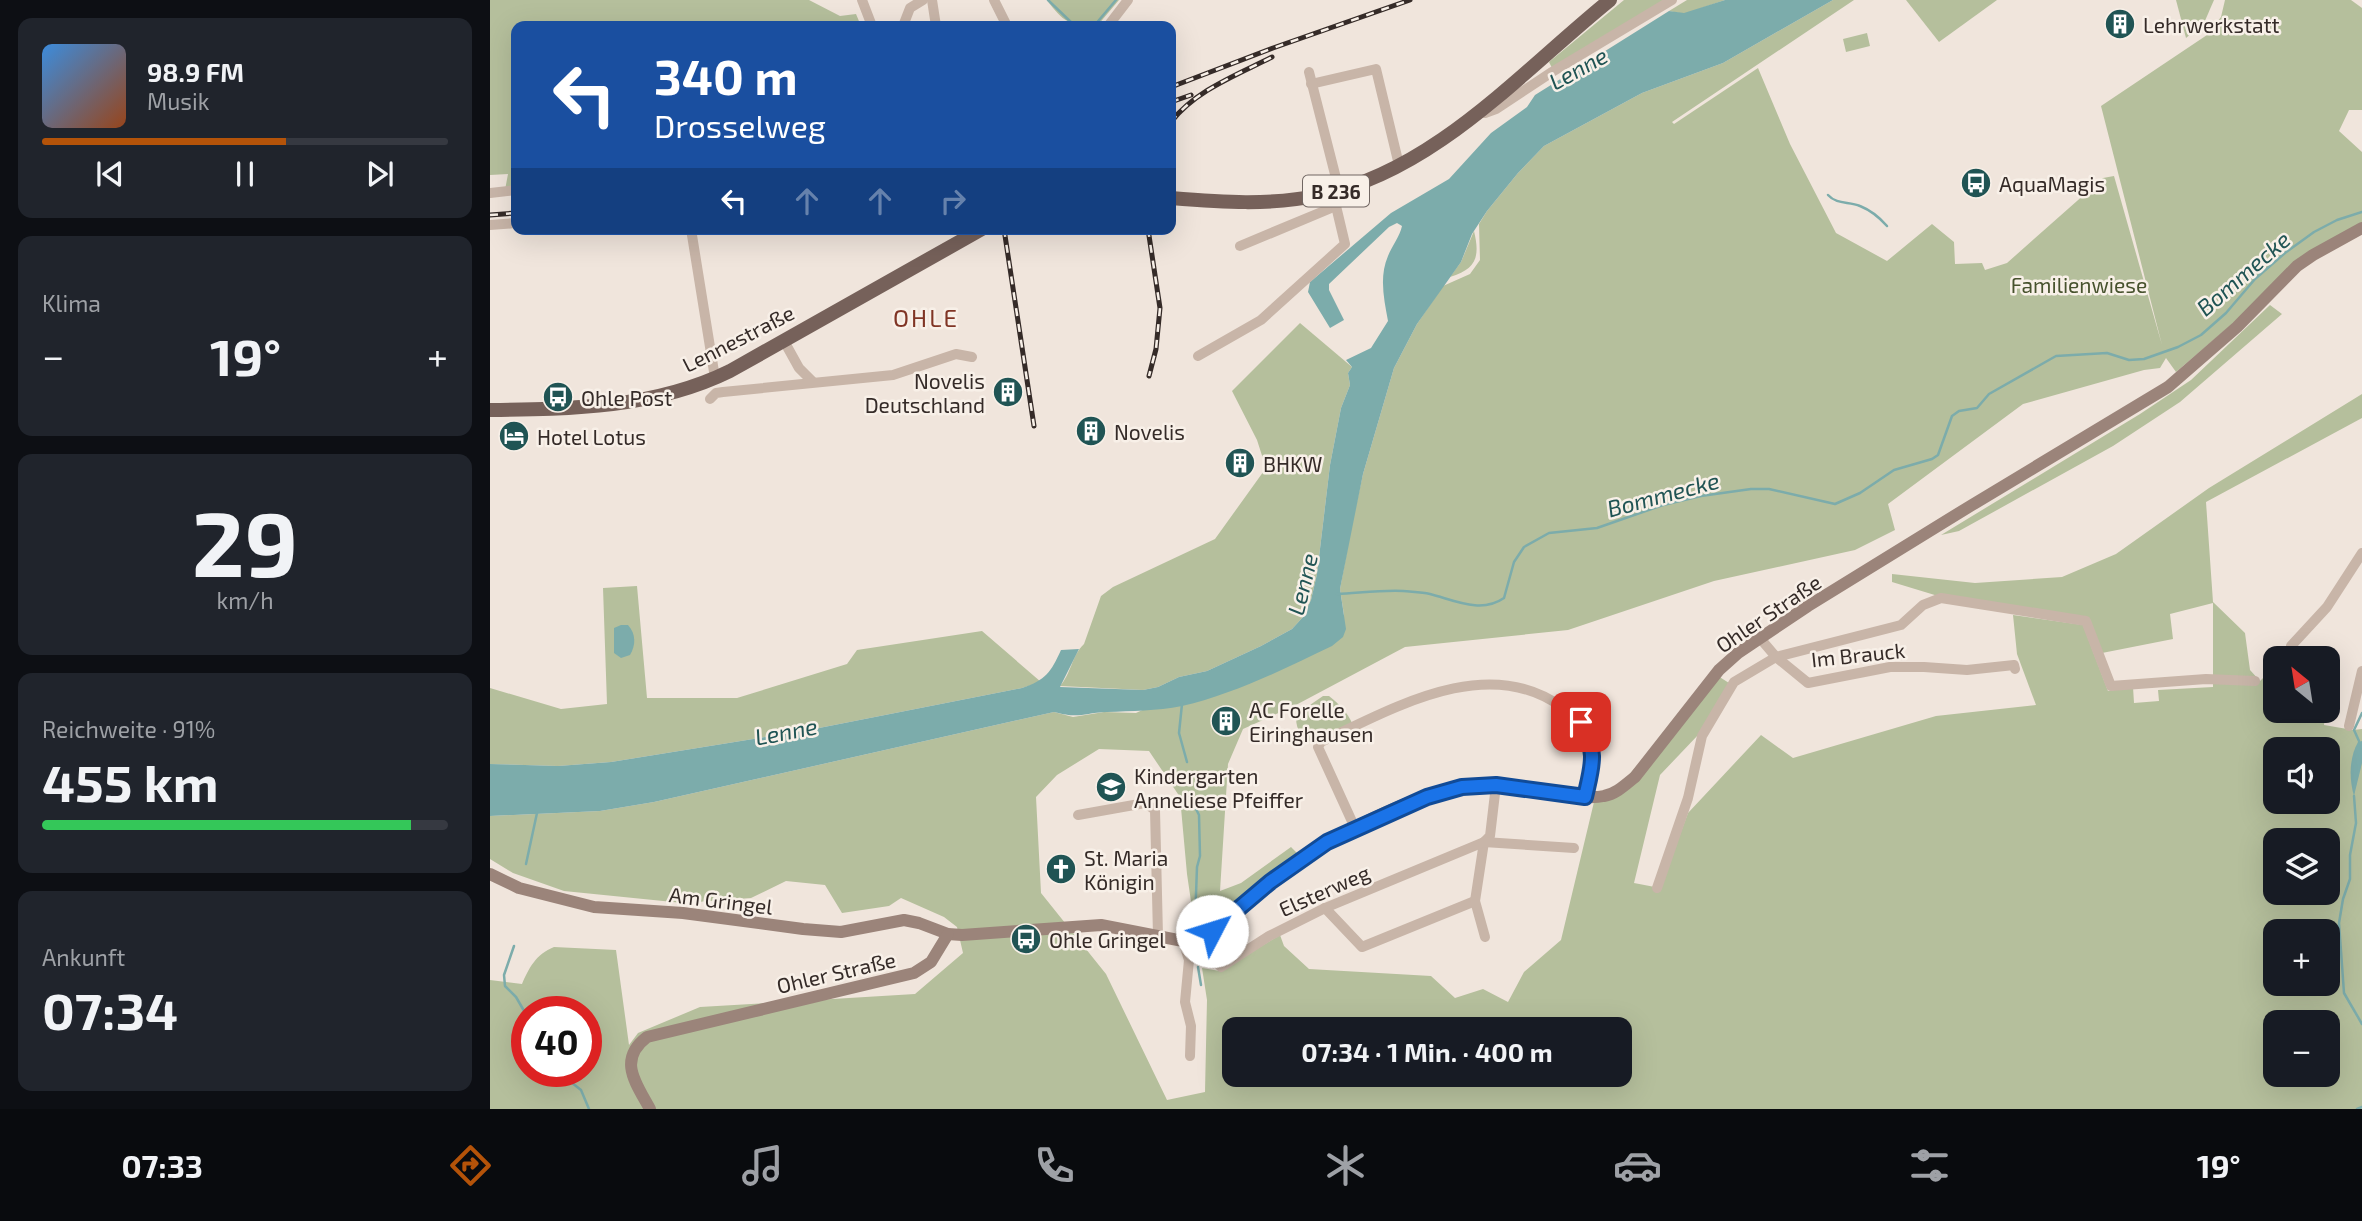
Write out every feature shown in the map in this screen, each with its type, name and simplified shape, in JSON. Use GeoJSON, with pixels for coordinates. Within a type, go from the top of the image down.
{"type":"FeatureCollection","features":[{"type":"Feature","properties":{"kind":"main road","name":"B 236"},"geometry":{"type":"LineString","coordinates":[[1176,198],[1226,203],[1299,199],[1339,190],[1399,164],[1456,131],[1610,0]]}},
{"type":"Feature","properties":{"kind":"main road","name":"Lennestraße"},"geometry":{"type":"LineString","coordinates":[[490,410],[543,410],[623,404],[672,393],[715,378],[971,235]]}},
{"type":"Feature","properties":{"kind":"street"},"geometry":{"type":"LineString","coordinates":[[862,0],[870,21]]}},
{"type":"Feature","properties":{"kind":"street"},"geometry":{"type":"LineString","coordinates":[[905,21],[910,8],[923,0]]}},
{"type":"Feature","properties":{"kind":"street"},"geometry":{"type":"LineString","coordinates":[[932,0],[935,21]]}},
{"type":"Feature","properties":{"kind":"street"},"geometry":{"type":"LineString","coordinates":[[994,0],[1004,21]]}},
{"type":"Feature","properties":{"kind":"street"},"geometry":{"type":"LineString","coordinates":[[1112,21],[1128,0]]}},
{"type":"Feature","properties":{"kind":"street"},"geometry":{"type":"LineString","coordinates":[[1481,111],[1485,113],[1496,109],[1672,0]]}},
{"type":"Feature","properties":{"kind":"street"},"geometry":{"type":"LineString","coordinates":[[1311,84],[1376,69],[1399,164]]}},
{"type":"Feature","properties":{"kind":"street"},"geometry":{"type":"LineString","coordinates":[[1198,356],[1261,320],[1345,244],[1336,206],[1339,190],[1309,72]]}},
{"type":"Feature","properties":{"kind":"street"},"geometry":{"type":"LineString","coordinates":[[490,193],[511,191]]}},
{"type":"Feature","properties":{"kind":"street"},"geometry":{"type":"LineString","coordinates":[[1240,246],[1336,206]]}},
{"type":"Feature","properties":{"kind":"street"},"geometry":{"type":"LineString","coordinates":[[490,225],[511,223]]}},
{"type":"Feature","properties":{"kind":"street","name":"Ohler Straße"},"geometry":{"type":"LineString","coordinates":[[1188,940],[1212,931],[1298,861],[1327,842],[1427,797],[1462,787],[1496,785],[1585,797],[1605,796],[1618,791],[1635,777],[1719,670],[1759,637],[2168,387],[2237,327],[2297,266],[2362,228]]}},
{"type":"Feature","properties":{"kind":"street"},"geometry":{"type":"LineString","coordinates":[[692,235],[715,378]]}},
{"type":"Feature","properties":{"kind":"street"},"geometry":{"type":"LineString","coordinates":[[784,341],[799,368],[813,382]]}},
{"type":"Feature","properties":{"kind":"street"},"geometry":{"type":"LineString","coordinates":[[710,399],[716,393],[723,392],[893,375],[956,354],[972,357]]}},
{"type":"Feature","properties":{"kind":"street"},"geometry":{"type":"LineString","coordinates":[[2291,646],[2327,607],[2362,553]]}},
{"type":"Feature","properties":{"kind":"street"},"geometry":{"type":"LineString","coordinates":[[1657,888],[1688,798],[1702,736],[1734,682],[1776,657],[1901,625],[1923,605],[1941,598],[2086,621],[2111,686],[2206,679],[2255,681]]}},
{"type":"Feature","properties":{"kind":"street","name":"Im Brauck"},"geometry":{"type":"LineString","coordinates":[[1759,637],[1776,657],[1808,683],[1889,667],[1968,670],[2014,665],[2015,669]]}},
{"type":"Feature","properties":{"kind":"street"},"geometry":{"type":"LineString","coordinates":[[2349,726],[2362,671]]}},
{"type":"Feature","properties":{"kind":"street"},"geometry":{"type":"LineString","coordinates":[[1355,828],[1318,747],[1321,742],[1401,704],[1448,689],[1490,685],[1524,689],[1554,702],[1581,722],[1591,739],[1594,756],[1585,797]]}},
{"type":"Feature","properties":{"kind":"street"},"geometry":{"type":"LineString","coordinates":[[1485,937],[1475,901],[1484,842],[1490,836],[1496,785]]}},
{"type":"Feature","properties":{"kind":"street"},"geometry":{"type":"LineString","coordinates":[[1078,815],[1145,803],[1155,810],[1158,936]]}},
{"type":"Feature","properties":{"kind":"street"},"geometry":{"type":"LineString","coordinates":[[1484,842],[1574,848]]}},
{"type":"Feature","properties":{"kind":"street","name":"Elsterweg"},"geometry":{"type":"LineString","coordinates":[[1188,940],[1220,967],[1269,936],[1325,908],[1484,842]]}},
{"type":"Feature","properties":{"kind":"street","name":"Am Gringel"},"geometry":{"type":"LineString","coordinates":[[490,874],[519,888],[594,907],[683,913],[841,932],[895,919],[948,934]]}},
{"type":"Feature","properties":{"kind":"street"},"geometry":{"type":"LineString","coordinates":[[1325,908],[1362,947],[1475,901]]}},
{"type":"Feature","properties":{"kind":"street"},"geometry":{"type":"LineString","coordinates":[[948,934],[971,935],[1101,925],[1188,940],[1185,1002],[1191,1026],[1190,1056]]}},
{"type":"Feature","properties":{"kind":"street","name":"Ohler Straße"},"geometry":{"type":"LineString","coordinates":[[650,1109],[631,1070],[632,1054],[647,1037],[914,974],[931,962],[948,934]]}},
{"type":"Feature","properties":{"kind":"green space"},"geometry":{"type":"Polygon","coordinates":[[[490,0],[809,0],[840,16],[856,14],[859,21],[511,21],[511,189],[505,190],[508,174],[490,175],[490,0]]]}},
{"type":"Feature","properties":{"kind":"green space"},"geometry":{"type":"Polygon","coordinates":[[[1047,0],[1119,0],[1101,21],[1068,21],[1047,0]]]}},
{"type":"Feature","properties":{"kind":"green space"},"geometry":{"type":"Polygon","coordinates":[[[1624,0],[1668,0],[1553,70],[1549,62],[1624,0]]]}},
{"type":"Feature","properties":{"kind":"green space"},"geometry":{"type":"Polygon","coordinates":[[[1687,0],[1725,0],[1684,14],[1669,11],[1687,0]]]}},
{"type":"Feature","properties":{"kind":"green space","name":"Familienwiese"},"geometry":{"type":"Polygon","coordinates":[[[1833,0],[1854,0],[1672,122],[1674,124],[1758,68],[1790,144],[1836,233],[1887,261],[1932,224],[1954,242],[1955,264],[1982,263],[1985,270],[2007,263],[2103,178],[2114,176],[2162,345],[2101,106],[2207,35],[2221,17],[2225,0],[2351,0],[2362,8],[2362,110],[2349,110],[2339,131],[2362,152],[2362,228],[2313,255],[2176,372],[2166,358],[2160,368],[2144,370],[2023,404],[1888,504],[1895,530],[1855,550],[1714,581],[1568,630],[1405,647],[1294,706],[1243,729],[1228,764],[1220,891],[1241,883],[1291,847],[1297,853],[1218,915],[1194,922],[1180,797],[1149,751],[1099,749],[1057,775],[1036,797],[1041,893],[1106,974],[1167,1100],[1205,1092],[1207,1000],[1202,968],[1220,971],[1280,935],[1284,946],[1309,969],[1431,976],[1455,998],[1483,989],[1508,1002],[1524,972],[1561,940],[1594,802],[1607,799],[1718,676],[1729,683],[1699,734],[1660,775],[1634,883],[1660,888],[1688,813],[1761,735],[1793,758],[1936,716],[2036,705],[2017,654],[2013,615],[2083,625],[2108,691],[2133,687],[2134,703],[2159,701],[2158,690],[2213,687],[2213,603],[2170,614],[2173,639],[2102,653],[2090,620],[1938,596],[1892,582],[1892,574],[1975,583],[2062,577],[2116,554],[2209,488],[2362,394],[2362,418],[2206,502],[2213,602],[2245,633],[2250,670],[2260,681],[2263,678],[2263,723],[2324,723],[2353,730],[2362,729],[2362,1109],[490,1109],[490,980],[522,984],[530,967],[554,947],[616,950],[629,1045],[638,1033],[700,1007],[915,994],[963,953],[957,927],[944,917],[901,898],[889,906],[842,913],[825,885],[786,881],[751,898],[683,903],[564,891],[513,873],[490,859],[490,816],[600,811],[654,802],[1054,712],[1073,717],[1104,712],[1136,713],[1344,615],[1340,589],[1363,474],[1394,368],[1417,324],[1443,286],[1470,274],[1480,260],[1479,224],[1518,173],[1544,146],[1642,93],[1723,63],[1833,0]]]}},
{"type":"Feature","properties":{"kind":"green space"},"geometry":{"type":"Polygon","coordinates":[[[1906,0],[1997,0],[1939,42],[1906,0]]]}},
{"type":"Feature","properties":{"kind":"green space"},"geometry":{"type":"Polygon","coordinates":[[[2176,0],[2214,0],[2204,23],[2186,38],[2176,0]]]}},
{"type":"Feature","properties":{"kind":"green space"},"geometry":{"type":"Polygon","coordinates":[[[1867,33],[1870,46],[1846,52],[1843,39],[1867,33]]]}},
{"type":"Feature","properties":{"kind":"green space"},"geometry":{"type":"Polygon","coordinates":[[[1474,231],[1477,248],[1471,266],[1450,277],[1461,262],[1474,231]]]}},
{"type":"Feature","properties":{"kind":"green space"},"geometry":{"type":"Polygon","coordinates":[[[2270,305],[2282,314],[2180,402],[2113,446],[1959,531],[1941,535],[2191,380],[2270,305]]]}},
{"type":"Feature","properties":{"kind":"green space"},"geometry":{"type":"Polygon","coordinates":[[[1300,323],[1352,367],[1348,373],[1350,385],[1341,408],[1330,465],[1317,574],[1311,600],[1303,617],[1292,629],[1261,646],[1207,671],[1179,677],[1158,687],[1143,690],[1060,686],[1084,644],[1101,596],[1113,587],[1215,539],[1266,468],[1257,440],[1232,391],[1300,323]]]}},
{"type":"Feature","properties":{"kind":"green space"},"geometry":{"type":"Polygon","coordinates":[[[637,586],[647,698],[737,698],[847,664],[857,650],[982,631],[1041,682],[814,729],[611,762],[558,766],[490,764],[490,688],[561,709],[607,704],[603,588],[637,586]]]}},
{"type":"Feature","properties":{"kind":"green space"},"geometry":{"type":"Polygon","coordinates":[[[1323,696],[1329,696],[1336,702],[1352,723],[1310,742],[1299,730],[1296,723],[1297,714],[1323,696]]]}},
{"type":"Feature","properties":{"kind":"water"},"geometry":{"type":"Polygon","coordinates":[[[1725,0],[1833,0],[1723,63],[1642,93],[1544,146],[1487,211],[1472,234],[1461,262],[1417,324],[1394,368],[1363,474],[1340,589],[1346,629],[1343,637],[1332,646],[1240,688],[1182,706],[1076,715],[1054,712],[654,802],[600,811],[490,816],[490,764],[558,766],[611,762],[814,729],[1022,688],[1047,674],[1061,650],[1079,649],[1060,687],[1143,690],[1158,687],[1179,677],[1207,671],[1292,629],[1303,617],[1311,600],[1317,574],[1330,465],[1341,408],[1350,385],[1348,373],[1352,367],[1346,360],[1371,348],[1388,321],[1383,288],[1385,264],[1402,226],[1397,223],[1389,227],[1329,284],[1329,290],[1344,320],[1330,328],[1308,292],[1310,282],[1391,213],[1449,179],[1491,133],[1527,107],[1535,95],[1669,11],[1684,13],[1725,0]]]}},
{"type":"Feature","properties":{"kind":"water"},"geometry":{"type":"Polygon","coordinates":[[[628,625],[634,640],[630,655],[621,658],[614,653],[614,628],[628,625]]]}},
{"type":"Feature","properties":{"kind":"water"},"geometry":{"type":"Polygon","coordinates":[[[2362,741],[2362,763],[2354,796],[2351,762],[2358,742],[2362,741]]]}},
{"type":"Feature","properties":{"kind":"waterway"},"geometry":{"type":"LineString","coordinates":[[1048,0],[1070,21]]}},
{"type":"Feature","properties":{"kind":"waterway"},"geometry":{"type":"LineString","coordinates":[[1098,21],[1116,0]]}},
{"type":"Feature","properties":{"kind":"waterway"},"geometry":{"type":"LineString","coordinates":[[1828,195],[1835,200],[1864,208],[1887,226]]}},
{"type":"Feature","properties":{"kind":"waterway","name":"Bommecke"},"geometry":{"type":"LineString","coordinates":[[1337,594],[1403,591],[1430,594],[1467,604],[1486,605],[1504,598],[1514,562],[1524,547],[1549,533],[1597,528],[1663,505],[1751,489],[1769,489],[1835,504],[1860,493],[1894,470],[1938,455],[1952,416],[1959,411],[1977,408],[1989,394],[2056,356],[2107,353],[2129,360],[2144,359],[2178,347],[2201,335],[2226,313],[2255,279],[2285,253],[2314,232],[2337,220],[2362,212]]}},
{"type":"Feature","properties":{"kind":"waterway"},"geometry":{"type":"LineString","coordinates":[[1182,704],[1179,733],[1187,762]]}},
{"type":"Feature","properties":{"kind":"waterway","name":"Bommecke"},"geometry":{"type":"LineString","coordinates":[[2359,741],[2354,730],[2362,713]]}},
{"type":"Feature","properties":{"kind":"waterway"},"geometry":{"type":"LineString","coordinates":[[1191,792],[1199,815],[1200,856],[1197,867],[1195,922]]}},
{"type":"Feature","properties":{"kind":"waterway","name":"Bommecke"},"geometry":{"type":"LineString","coordinates":[[2354,796],[2356,823],[2350,855],[2350,879],[2339,923],[2344,993],[2362,1024]]}},
{"type":"Feature","properties":{"kind":"waterway"},"geometry":{"type":"LineString","coordinates":[[526,864],[537,813]]}},
{"type":"Feature","properties":{"kind":"waterway"},"geometry":{"type":"LineString","coordinates":[[514,946],[504,975],[505,986],[515,996]]}},
{"type":"Feature","properties":{"kind":"waterway"},"geometry":{"type":"LineString","coordinates":[[1198,967],[1201,985]]}},
{"type":"Feature","properties":{"kind":"waterway"},"geometry":{"type":"LineString","coordinates":[[577,1087],[589,1109]]}},
{"type":"Feature","properties":{"kind":"waterway"},"geometry":{"type":"LineString","coordinates":[[2357,1109],[2362,1107]]}},
{"type":"Feature","properties":{"kind":"railway"},"geometry":{"type":"LineString","coordinates":[[1176,85],[1410,0]]}},
{"type":"Feature","properties":{"kind":"railway"},"geometry":{"type":"LineString","coordinates":[[1176,116],[1205,92],[1272,57]]}},
{"type":"Feature","properties":{"kind":"railway"},"geometry":{"type":"LineString","coordinates":[[1176,100],[1191,95]]}},
{"type":"Feature","properties":{"kind":"railway"},"geometry":{"type":"LineString","coordinates":[[490,215],[511,213]]}},
{"type":"Feature","properties":{"kind":"railway"},"geometry":{"type":"LineString","coordinates":[[1005,235],[1034,426]]}},
{"type":"Feature","properties":{"kind":"railway"},"geometry":{"type":"LineString","coordinates":[[1149,235],[1160,308],[1156,349],[1149,376]]}},
{"type":"Feature","properties":{"kind":"place","name":"Lehrwerkstatt"},"geometry":{"type":"Point","coordinates":[2120,24]}},
{"type":"Feature","properties":{"kind":"place","name":"AquaMagis"},"geometry":{"type":"Point","coordinates":[1976,183]}},
{"type":"Feature","properties":{"kind":"place","name":"Novelis Deutschland"},"geometry":{"type":"Point","coordinates":[1008,392]}},
{"type":"Feature","properties":{"kind":"place","name":"Ohle Post"},"geometry":{"type":"Point","coordinates":[558,397]}},
{"type":"Feature","properties":{"kind":"place","name":"Novelis"},"geometry":{"type":"Point","coordinates":[1091,431]}},
{"type":"Feature","properties":{"kind":"place","name":"Hotel Lotus"},"geometry":{"type":"Point","coordinates":[514,436]}},
{"type":"Feature","properties":{"kind":"place","name":"BHKW"},"geometry":{"type":"Point","coordinates":[1240,463]}},
{"type":"Feature","properties":{"kind":"place","name":"AC Forelle Eiringhausen"},"geometry":{"type":"Point","coordinates":[1226,721]}},
{"type":"Feature","properties":{"kind":"place","name":"Kindergarten Anneliese Pfeiffer"},"geometry":{"type":"Point","coordinates":[1111,787]}},
{"type":"Feature","properties":{"kind":"place","name":"St. Maria Königin"},"geometry":{"type":"Point","coordinates":[1061,869]}},
{"type":"Feature","properties":{"kind":"place","name":"Ohle Gringel"},"geometry":{"type":"Point","coordinates":[1026,939]}},
{"type":"Feature","properties":{"kind":"district","name":"OHLE"},"geometry":{"type":"Point","coordinates":[926,317]}},
{"type":"Feature","properties":{"kind":"route"},"geometry":{"type":"LineString","coordinates":[[1212,931],[1270,882],[1327,842],[1427,797],[1462,787],[1496,785],[1585,797],[1594,756],[1591,739],[1581,722]]}},
{"type":"Feature","properties":{"kind":"water label","name":"Lenne"},"geometry":{"type":"Point","coordinates":[1578,68]}},
{"type":"Feature","properties":{"kind":"water label","name":"Lenne"},"geometry":{"type":"Point","coordinates":[1302,584]}},
{"type":"Feature","properties":{"kind":"water label","name":"Lenne"},"geometry":{"type":"Point","coordinates":[786,731]}}]}
